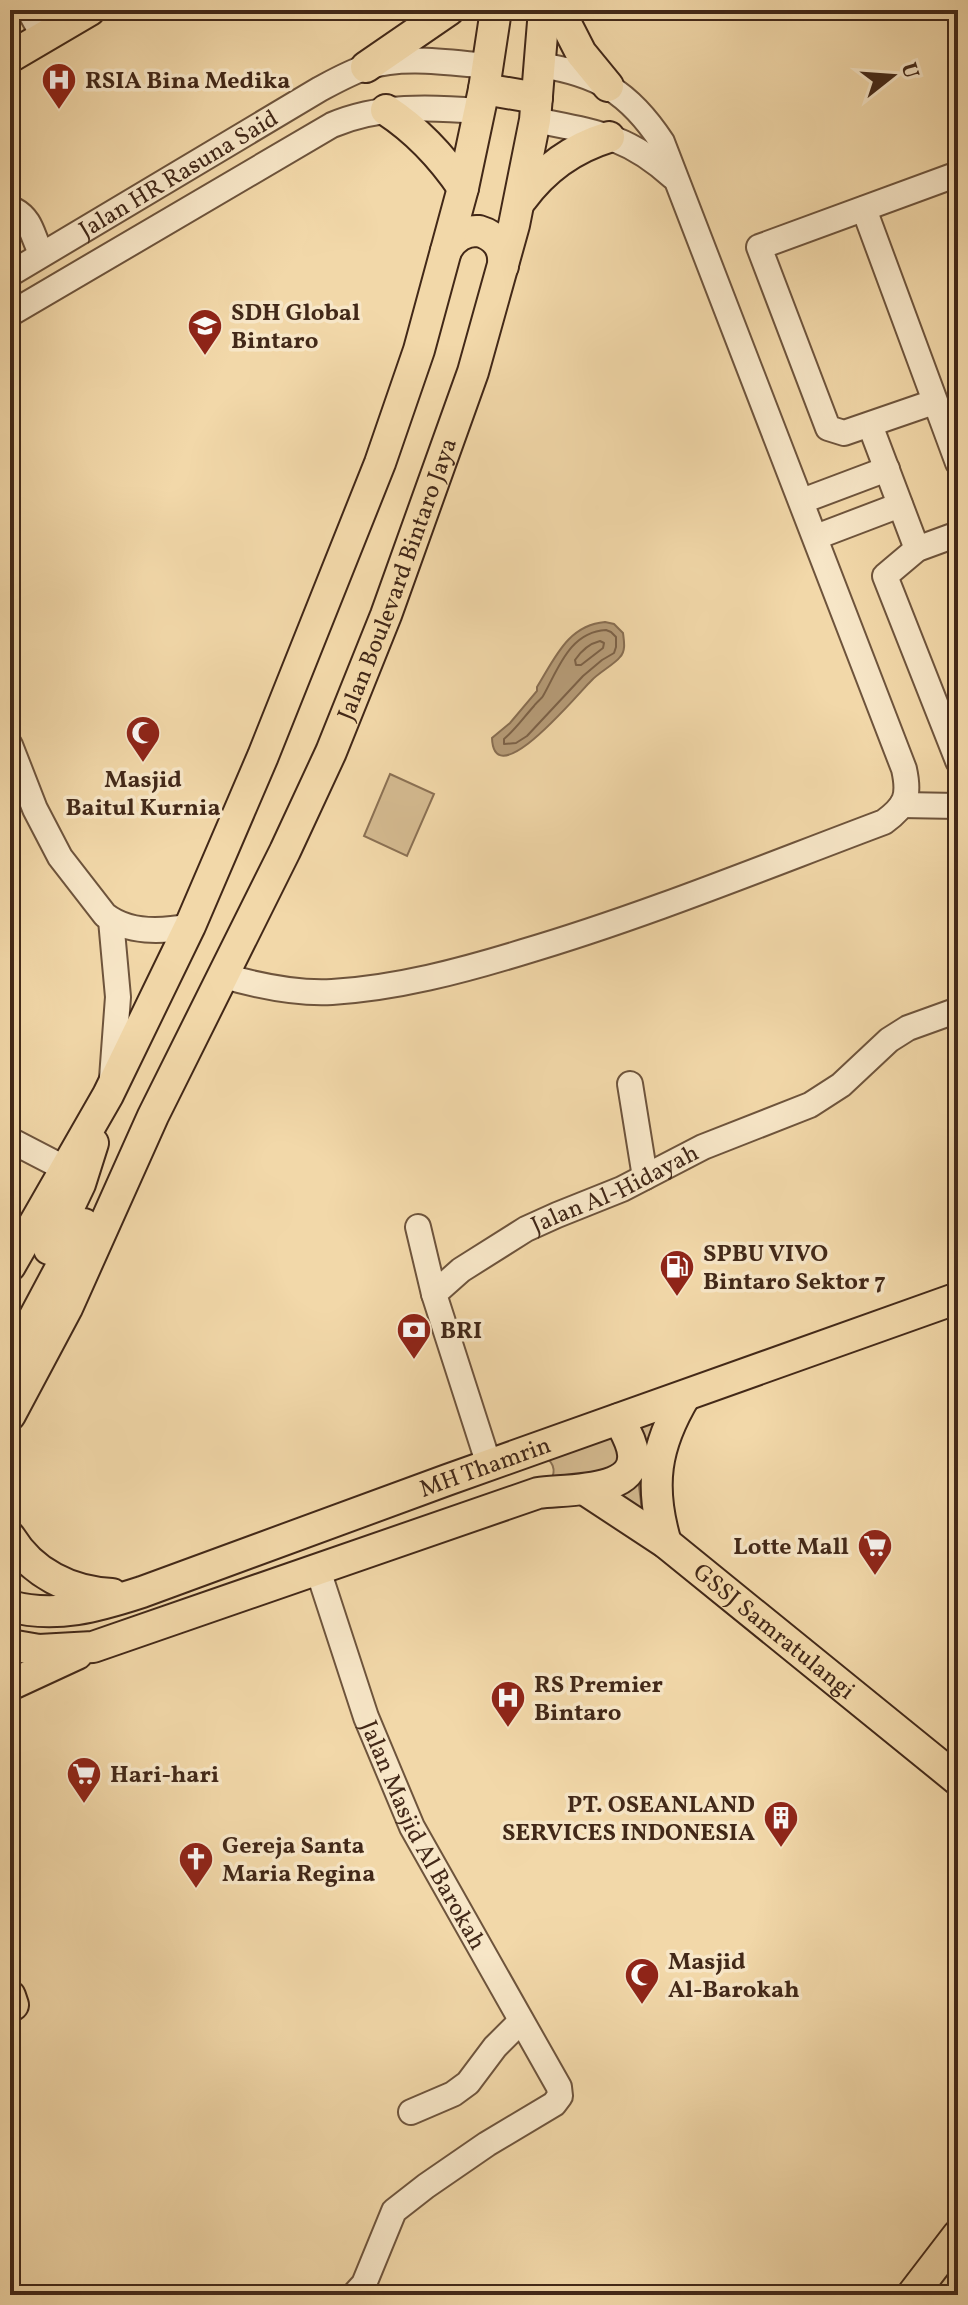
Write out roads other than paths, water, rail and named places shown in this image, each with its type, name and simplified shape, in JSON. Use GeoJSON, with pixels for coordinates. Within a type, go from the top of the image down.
{"type":"FeatureCollection","features":[{"type":"Feature","properties":{"kind":"main road"},"geometry":{"type":"LineString","coordinates":[[366,67],[449,10]]}},
{"type":"Feature","properties":{"kind":"main road","name":"Jalan Boulevard Bintaro Jaya"},"geometry":{"type":"LineString","coordinates":[[10,1363],[51,1290],[109,1091],[190,926],[263,756],[380,463],[419,350],[463,188],[484,89],[496,10]]}},
{"type":"Feature","properties":{"kind":"main road","name":"Jalan Boulevard Bintaro Jaya"},"geometry":{"type":"LineString","coordinates":[[10,1415],[83,1275],[153,1116],[331,752],[379,634],[473,372],[520,202],[536,109],[544,10]]}},
{"type":"Feature","properties":{"kind":"main road"},"geometry":{"type":"LineString","coordinates":[[559,10],[581,53],[608,86]]}},
{"type":"Feature","properties":{"kind":"main road"},"geometry":{"type":"LineString","coordinates":[[10,57],[83,12]]}},
{"type":"Feature","properties":{"kind":"main road"},"geometry":{"type":"LineString","coordinates":[[484,89],[536,109]]}},
{"type":"Feature","properties":{"kind":"main road"},"geometry":{"type":"LineString","coordinates":[[386,110],[431,146],[463,188]]}},
{"type":"Feature","properties":{"kind":"main road"},"geometry":{"type":"LineString","coordinates":[[520,202],[538,179],[558,162],[577,149],[609,137]]}},
{"type":"Feature","properties":{"kind":"main road"},"geometry":{"type":"LineString","coordinates":[[446,251],[459,235],[479,231],[497,241],[503,253],[503,266]]}},
{"type":"Feature","properties":{"kind":"main road","name":"Jalan Boulevard Bintaro Jaya"},"geometry":{"type":"LineString","coordinates":[[10,1266],[81,1182],[153,1116]]}},
{"type":"Feature","properties":{"kind":"main road","name":"Jalan Boulevard Bintaro Jaya"},"geometry":{"type":"LineString","coordinates":[[10,1321],[81,1182]]}},
{"type":"Feature","properties":{"kind":"main road","name":"MH Thamrin"},"geometry":{"type":"LineString","coordinates":[[10,1606],[58,1612],[99,1606],[958,1298]]}},
{"type":"Feature","properties":{"kind":"main road"},"geometry":{"type":"LineString","coordinates":[[666,1543],[658,1518],[655,1492],[657,1467],[662,1442],[685,1396]]}},
{"type":"Feature","properties":{"kind":"main road"},"geometry":{"type":"LineString","coordinates":[[587,1491],[622,1478],[629,1472],[633,1451],[619,1419]]}},
{"type":"Feature","properties":{"kind":"main road","name":"MH Thamrin"},"geometry":{"type":"LineString","coordinates":[[10,1645],[39,1650],[93,1647],[538,1493],[587,1491]]}},
{"type":"Feature","properties":{"kind":"main road","name":"GSSJ Samratulangi"},"geometry":{"type":"LineString","coordinates":[[587,1491],[666,1543],[958,1780]]}},
{"type":"Feature","properties":{"kind":"main road"},"geometry":{"type":"LineString","coordinates":[[10,1537],[32,1563],[52,1578],[74,1588],[110,1594],[142,1592]]}},
{"type":"Feature","properties":{"kind":"main road"},"geometry":{"type":"LineString","coordinates":[[10,1685],[93,1647]]}},
{"type":"Feature","properties":{"kind":"main road"},"geometry":{"type":"LineString","coordinates":[[912,2295],[958,2235]]}},
{"type":"Feature","properties":{"kind":"street"},"geometry":{"type":"LineString","coordinates":[[29,10],[44,37]]}},
{"type":"Feature","properties":{"kind":"street","name":"Jalan HR Rasuna Said"},"geometry":{"type":"LineString","coordinates":[[10,274],[38,249],[176,176],[320,89],[366,67],[402,62],[450,62],[484,89],[443,109],[386,110],[332,125],[10,314]]}},
{"type":"Feature","properties":{"kind":"street"},"geometry":{"type":"LineString","coordinates":[[224,976],[259,986],[329,992],[370,988],[463,970],[591,932],[884,822],[897,813],[906,800],[908,786],[904,769],[662,142],[632,105],[608,86],[582,73],[540,65]]}},
{"type":"Feature","properties":{"kind":"street"},"geometry":{"type":"LineString","coordinates":[[536,109],[645,153],[678,182]]}},
{"type":"Feature","properties":{"kind":"street"},"geometry":{"type":"LineString","coordinates":[[934,402],[844,433],[828,428],[759,247],[958,174]]}},
{"type":"Feature","properties":{"kind":"street"},"geometry":{"type":"LineString","coordinates":[[176,176],[194,206]]}},
{"type":"Feature","properties":{"kind":"street"},"geometry":{"type":"LineString","coordinates":[[12,206],[23,215],[34,233],[38,249]]}},
{"type":"Feature","properties":{"kind":"street"},"geometry":{"type":"LineString","coordinates":[[864,209],[958,463]]}},
{"type":"Feature","properties":{"kind":"street"},"geometry":{"type":"LineString","coordinates":[[870,425],[917,549]]}},
{"type":"Feature","properties":{"kind":"street"},"geometry":{"type":"LineString","coordinates":[[802,501],[887,469]]}},
{"type":"Feature","properties":{"kind":"street"},"geometry":{"type":"LineString","coordinates":[[816,537],[900,505]]}},
{"type":"Feature","properties":{"kind":"street"},"geometry":{"type":"LineString","coordinates":[[958,534],[917,549],[885,576],[958,761]]}},
{"type":"Feature","properties":{"kind":"street"},"geometry":{"type":"LineString","coordinates":[[10,745],[35,809],[60,857],[105,915],[111,920],[142,929],[158,931],[190,926]]}},
{"type":"Feature","properties":{"kind":"street"},"geometry":{"type":"LineString","coordinates":[[902,805],[958,806]]}},
{"type":"Feature","properties":{"kind":"street"},"geometry":{"type":"LineString","coordinates":[[109,1091],[118,997],[111,920]]}},
{"type":"Feature","properties":{"kind":"street","name":"Jalan Al-Hidayah"},"geometry":{"type":"LineString","coordinates":[[434,1294],[461,1270],[526,1229],[645,1177],[703,1147],[810,1105],[841,1085],[889,1040],[908,1028],[958,1010]]}},
{"type":"Feature","properties":{"kind":"street"},"geometry":{"type":"LineString","coordinates":[[630,1084],[645,1177]]}},
{"type":"Feature","properties":{"kind":"street"},"geometry":{"type":"LineString","coordinates":[[10,1140],[81,1182]]}},
{"type":"Feature","properties":{"kind":"street"},"geometry":{"type":"LineString","coordinates":[[418,1227],[434,1294],[489,1465]]}},
{"type":"Feature","properties":{"kind":"street","name":"Jalan Masjid Al Barokah"},"geometry":{"type":"LineString","coordinates":[[318,1570],[366,1717],[412,1827],[559,2087],[560,2096],[554,2104],[487,2144],[394,2211],[364,2284],[354,2295]]}},
{"type":"Feature","properties":{"kind":"street"},"geometry":{"type":"LineString","coordinates":[[411,2112],[453,2094],[468,2083],[495,2047],[521,2021]]}},
{"type":"Feature","properties":{"kind":"water"},"geometry":{"type":"Polygon","coordinates":[[[605,622],[614,624],[623,633],[622,655],[522,748],[507,755],[496,753],[492,738],[510,723],[537,691],[564,645],[581,629],[605,622]]]}},
{"type":"Feature","properties":{"kind":"place","name":"RSIA Bina Medika"},"geometry":{"type":"Point","coordinates":[59,111]}},
{"type":"Feature","properties":{"kind":"place","name":"SDH Global Bintaro"},"geometry":{"type":"Point","coordinates":[205,357]}},
{"type":"Feature","properties":{"kind":"place","name":"Masjid Baitul Kurnia"},"geometry":{"type":"Point","coordinates":[143,764]}},
{"type":"Feature","properties":{"kind":"place","name":"SPBU VIVO Bintaro Sektor 7"},"geometry":{"type":"Point","coordinates":[677,1298]}},
{"type":"Feature","properties":{"kind":"place","name":"BRI"},"geometry":{"type":"Point","coordinates":[414,1361]}},
{"type":"Feature","properties":{"kind":"place","name":"Lotte Mall"},"geometry":{"type":"Point","coordinates":[875,1577]}},
{"type":"Feature","properties":{"kind":"place","name":"RS Premier Bintaro"},"geometry":{"type":"Point","coordinates":[508,1729]}},
{"type":"Feature","properties":{"kind":"place","name":"Hari-hari"},"geometry":{"type":"Point","coordinates":[84,1805]}},
{"type":"Feature","properties":{"kind":"place","name":"PT. OSEANLAND SERVICES INDONESIA"},"geometry":{"type":"Point","coordinates":[781,1849]}},
{"type":"Feature","properties":{"kind":"place","name":"Gereja Santa Maria Regina"},"geometry":{"type":"Point","coordinates":[196,1890]}},
{"type":"Feature","properties":{"kind":"place","name":"Masjid Al-Barokah"},"geometry":{"type":"Point","coordinates":[642,2006]}}]}
